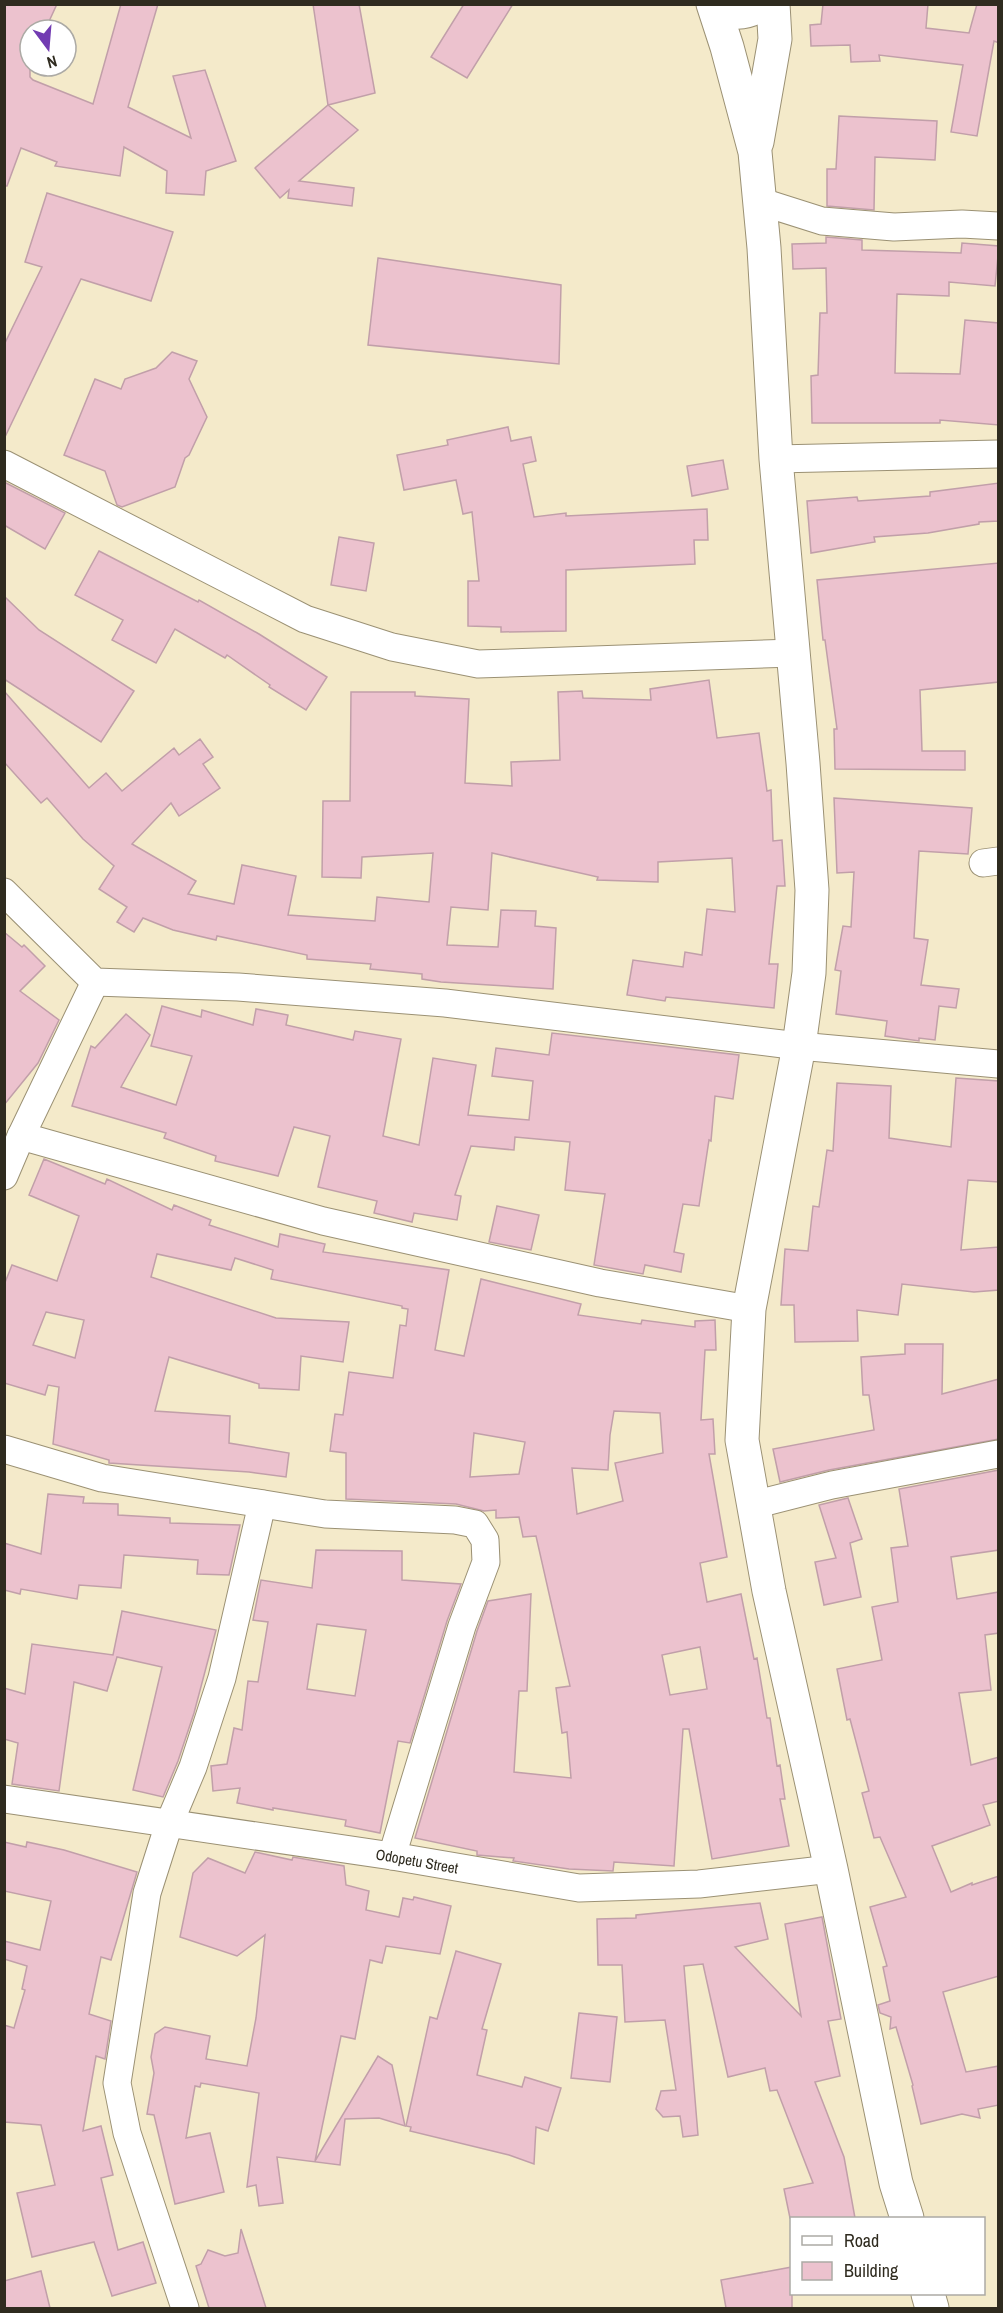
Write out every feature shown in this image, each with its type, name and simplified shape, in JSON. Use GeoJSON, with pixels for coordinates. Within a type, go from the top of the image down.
{"type":"FeatureCollection","features":[{"type":"Feature","properties":{"kind":"street"},"geometry":{"type":"LineString","coordinates":[[714,4],[724,10],[737,13],[751,11],[762,4]]}},
{"type":"Feature","properties":{"kind":"street"},"geometry":{"type":"LineString","coordinates":[[714,4],[754,152],[764,248],[776,459],[812,890],[809,973],[800,1046],[749,1309],[742,1440],[769,1592],[831,1869],[866,2043],[907,2217]]}},
{"type":"Feature","properties":{"kind":"street"},"geometry":{"type":"LineString","coordinates":[[754,152],[775,39],[772,4]]}},
{"type":"Feature","properties":{"kind":"street"},"geometry":{"type":"LineString","coordinates":[[759,201],[822,221],[894,227],[962,224],[999,226]]}},
{"type":"Feature","properties":{"kind":"street"},"geometry":{"type":"LineString","coordinates":[[776,459],[999,454]]}},
{"type":"Feature","properties":{"kind":"street"},"geometry":{"type":"LineString","coordinates":[[4,464],[305,619],[392,647],[478,664],[794,653]]}},
{"type":"Feature","properties":{"kind":"street"},"geometry":{"type":"LineString","coordinates":[[4,892],[95,982],[238,987],[445,1003],[800,1046],[999,1064]]}},
{"type":"Feature","properties":{"kind":"street"},"geometry":{"type":"LineString","coordinates":[[4,1176],[95,982]]}},
{"type":"Feature","properties":{"kind":"street"},"geometry":{"type":"LineString","coordinates":[[21,1136],[323,1221],[600,1283],[749,1309]]}},
{"type":"Feature","properties":{"kind":"street"},"geometry":{"type":"LineString","coordinates":[[4,1449],[102,1478],[262,1504],[325,1514],[455,1520],[475,1524],[485,1540],[486,1562],[462,1626],[392,1856]]}},
{"type":"Feature","properties":{"kind":"street"},"geometry":{"type":"LineString","coordinates":[[753,1505],[832,1485],[999,1454]]}},
{"type":"Feature","properties":{"kind":"street"},"geometry":{"type":"LineString","coordinates":[[185,2308],[127,2133],[117,2083],[147,1893],[169,1824],[193,1767],[222,1678],[262,1504]]}},
{"type":"Feature","properties":{"kind":"street","name":"Odopetu Street"},"geometry":{"type":"LineString","coordinates":[[4,1800],[392,1856],[579,1888],[699,1884],[831,1869]]}},
{"type":"Feature","properties":{"kind":"building"},"geometry":{"type":"Polygon","coordinates":[[[4,4],[57,4],[51,18],[18,18],[18,78],[31,78],[93,104],[121,4],[158,4],[128,107],[191,138],[173,76],[205,70],[236,161],[206,171],[204,195],[166,193],[167,171],[124,147],[120,176],[55,166],[57,162],[21,148],[7,186],[4,186],[4,4]]]}},
{"type":"Feature","properties":{"kind":"building"},"geometry":{"type":"Polygon","coordinates":[[[313,4],[359,4],[375,93],[328,105],[313,4]]]}},
{"type":"Feature","properties":{"kind":"building"},"geometry":{"type":"Polygon","coordinates":[[[464,4],[513,4],[467,78],[431,57],[464,4]]]}},
{"type":"Feature","properties":{"kind":"building"},"geometry":{"type":"Polygon","coordinates":[[[823,4],[928,4],[926,28],[969,33],[977,4],[999,4],[999,43],[994,41],[977,136],[951,132],[963,65],[879,55],[880,61],[851,62],[850,45],[811,46],[810,25],[821,24],[823,4]]]}},
{"type":"Feature","properties":{"kind":"building"},"geometry":{"type":"Polygon","coordinates":[[[328,105],[358,130],[299,181],[354,188],[352,206],[288,198],[289,190],[280,198],[255,168],[328,105]]]}},
{"type":"Feature","properties":{"kind":"building"},"geometry":{"type":"Polygon","coordinates":[[[839,116],[937,121],[935,160],[875,157],[874,210],[827,206],[827,169],[836,169],[839,116]]]}},
{"type":"Feature","properties":{"kind":"building"},"geometry":{"type":"Polygon","coordinates":[[[47,193],[173,232],[151,301],[81,279],[4,439],[4,345],[42,267],[25,262],[47,193]]]}},
{"type":"Feature","properties":{"kind":"building"},"geometry":{"type":"Polygon","coordinates":[[[826,237],[862,240],[862,250],[961,253],[962,243],[999,246],[995,286],[949,282],[949,296],[897,294],[895,373],[960,374],[965,320],[999,323],[999,425],[940,420],[940,423],[812,423],[811,376],[818,375],[820,313],[827,313],[826,268],[793,269],[792,244],[826,243],[826,237]]]}},
{"type":"Feature","properties":{"kind":"building"},"geometry":{"type":"Polygon","coordinates":[[[378,258],[561,285],[559,364],[368,345],[378,258]]]}},
{"type":"Feature","properties":{"kind":"building"},"geometry":{"type":"Polygon","coordinates":[[[172,352],[197,361],[189,379],[207,417],[189,455],[185,458],[175,487],[122,507],[117,505],[105,471],[64,455],[95,379],[121,389],[125,379],[156,368],[172,352]]]}},
{"type":"Feature","properties":{"kind":"building"},"geometry":{"type":"Polygon","coordinates":[[[508,427],[511,441],[531,437],[536,461],[523,464],[534,517],[566,513],[566,516],[707,509],[708,540],[694,540],[695,564],[566,570],[566,631],[501,632],[501,627],[468,626],[468,581],[479,581],[472,512],[463,514],[456,480],[404,490],[397,455],[448,445],[447,440],[508,427]]]}},
{"type":"Feature","properties":{"kind":"building"},"geometry":{"type":"Polygon","coordinates":[[[723,460],[728,489],[692,496],[687,466],[723,460]]]}},
{"type":"Feature","properties":{"kind":"building"},"geometry":{"type":"Polygon","coordinates":[[[4,482],[65,513],[45,549],[4,525],[4,482]]]}},
{"type":"Feature","properties":{"kind":"building"},"geometry":{"type":"Polygon","coordinates":[[[999,483],[999,521],[979,522],[979,524],[928,533],[874,537],[875,542],[811,553],[807,501],[857,497],[858,501],[930,496],[930,492],[999,483]]]}},
{"type":"Feature","properties":{"kind":"building"},"geometry":{"type":"Polygon","coordinates":[[[339,537],[374,543],[366,591],[331,585],[339,537]]]}},
{"type":"Feature","properties":{"kind":"building"},"geometry":{"type":"Polygon","coordinates":[[[99,551],[198,602],[199,600],[327,677],[306,710],[269,687],[270,685],[227,655],[225,658],[175,629],[156,663],[112,640],[123,620],[75,595],[99,551]]]}},
{"type":"Feature","properties":{"kind":"building"},"geometry":{"type":"Polygon","coordinates":[[[999,563],[999,682],[920,690],[922,751],[965,751],[965,770],[835,769],[834,729],[837,729],[825,640],[823,640],[817,580],[999,563]]]}},
{"type":"Feature","properties":{"kind":"building"},"geometry":{"type":"Polygon","coordinates":[[[4,596],[39,630],[134,691],[101,742],[4,679],[4,596]]]}},
{"type":"Feature","properties":{"kind":"building"},"geometry":{"type":"Polygon","coordinates":[[[709,680],[717,738],[759,733],[767,791],[771,790],[773,841],[782,840],[785,886],[777,886],[769,964],[778,964],[774,1008],[666,997],[665,1001],[627,995],[633,960],[683,967],[685,952],[702,955],[707,909],[735,912],[732,858],[658,862],[658,882],[597,880],[598,877],[492,853],[488,910],[451,907],[447,945],[498,947],[501,910],[536,911],[535,926],[556,928],[553,989],[441,982],[422,979],[422,974],[370,969],[371,964],[307,959],[307,955],[217,936],[216,940],[173,930],[143,918],[134,932],[117,922],[127,907],[99,889],[114,866],[83,839],[47,798],[41,803],[4,762],[4,691],[89,788],[106,773],[122,791],[174,748],[179,755],[200,739],[213,757],[203,764],[220,788],[179,816],[171,803],[132,844],[196,881],[188,894],[234,904],[242,865],[296,876],[288,915],[375,921],[377,897],[429,902],[433,853],[362,857],[361,878],[322,877],[323,801],[350,801],[351,692],[415,692],[415,696],[469,699],[465,783],[512,786],[511,762],[560,760],[558,692],[582,691],[583,698],[651,700],[650,689],[709,680]]]}},
{"type":"Feature","properties":{"kind":"building"},"geometry":{"type":"Polygon","coordinates":[[[834,798],[972,808],[968,854],[919,851],[914,938],[928,940],[921,985],[959,989],[956,1008],[939,1006],[935,1040],[919,1038],[919,1041],[885,1036],[887,1021],[836,1014],[841,971],[835,970],[843,926],[851,927],[854,872],[837,873],[834,798]]]}},
{"type":"Feature","properties":{"kind":"building"},"geometry":{"type":"Polygon","coordinates":[[[4,932],[22,947],[24,945],[45,966],[20,991],[59,1020],[38,1063],[4,1105],[4,932]]]}},
{"type":"Feature","properties":{"kind":"building"},"geometry":{"type":"Polygon","coordinates":[[[162,1006],[201,1017],[202,1010],[253,1025],[256,1009],[288,1015],[286,1025],[353,1040],[355,1031],[401,1039],[383,1136],[419,1145],[433,1058],[476,1065],[468,1115],[529,1120],[533,1081],[492,1076],[496,1048],[549,1055],[552,1033],[739,1055],[733,1099],[715,1096],[711,1141],[709,1140],[699,1206],[683,1204],[674,1252],[684,1254],[681,1272],[645,1265],[643,1274],[594,1265],[605,1194],[565,1190],[570,1142],[515,1137],[514,1150],[471,1146],[455,1195],[461,1196],[457,1220],[414,1213],[412,1222],[374,1213],[377,1201],[318,1187],[330,1136],[294,1127],[278,1176],[215,1161],[216,1156],[164,1138],[166,1133],[72,1106],[91,1046],[95,1048],[126,1014],[150,1035],[121,1087],[176,1105],[192,1056],[151,1046],[162,1006]]]}},
{"type":"Feature","properties":{"kind":"building"},"geometry":{"type":"Polygon","coordinates":[[[956,1078],[999,1081],[999,1182],[968,1180],[961,1250],[999,1247],[999,1290],[974,1292],[902,1284],[898,1315],[857,1310],[858,1341],[795,1342],[794,1305],[781,1305],[785,1249],[808,1251],[813,1206],[819,1207],[827,1150],[833,1151],[837,1083],[891,1086],[889,1138],[951,1147],[956,1078]]]}},
{"type":"Feature","properties":{"kind":"building"},"geometry":{"type":"Polygon","coordinates":[[[44,1159],[105,1184],[107,1179],[172,1210],[174,1205],[211,1220],[209,1225],[278,1247],[280,1234],[325,1244],[323,1252],[449,1270],[435,1350],[464,1356],[481,1279],[581,1304],[578,1315],[641,1324],[642,1320],[695,1327],[695,1321],[715,1320],[716,1350],[705,1350],[701,1420],[713,1419],[715,1454],[709,1454],[727,1557],[700,1563],[707,1602],[741,1594],[754,1659],[757,1658],[767,1718],[770,1718],[777,1766],[780,1765],[785,1799],[780,1799],[789,1846],[712,1859],[689,1729],[683,1729],[674,1866],[614,1862],[613,1871],[569,1869],[513,1861],[514,1858],[477,1855],[477,1851],[415,1838],[488,1601],[531,1594],[527,1691],[519,1691],[514,1772],[571,1778],[567,1732],[562,1733],[556,1688],[570,1686],[536,1536],[523,1537],[519,1517],[496,1518],[496,1510],[484,1511],[456,1504],[346,1499],[346,1453],[330,1451],[335,1414],[343,1415],[349,1372],[393,1378],[400,1325],[406,1326],[408,1309],[271,1279],[273,1270],[235,1258],[231,1270],[157,1254],[151,1277],[276,1318],[349,1322],[343,1362],[301,1356],[299,1390],[259,1388],[259,1384],[169,1357],[155,1411],[230,1416],[229,1443],[289,1453],[286,1477],[249,1472],[109,1463],[109,1460],[53,1444],[59,1387],[48,1385],[45,1395],[4,1383],[4,1285],[12,1265],[57,1281],[79,1216],[29,1195],[44,1159]],[[46,1312],[33,1345],[75,1358],[84,1320],[46,1312]],[[614,1411],[608,1470],[572,1468],[577,1514],[623,1501],[615,1463],[663,1453],[660,1413],[614,1411]],[[474,1433],[470,1477],[519,1474],[525,1442],[474,1433]],[[700,1647],[662,1655],[670,1695],[707,1689],[700,1647]]]}},
{"type":"Feature","properties":{"kind":"building"},"geometry":{"type":"Polygon","coordinates":[[[497,1206],[539,1215],[531,1250],[489,1242],[497,1206]]]}},
{"type":"Feature","properties":{"kind":"building"},"geometry":{"type":"Polygon","coordinates":[[[905,1344],[943,1344],[942,1394],[999,1379],[999,1439],[829,1470],[780,1482],[773,1449],[874,1430],[869,1395],[863,1395],[861,1357],[905,1354],[905,1344]]]}},
{"type":"Feature","properties":{"kind":"building"},"geometry":{"type":"Polygon","coordinates":[[[999,1470],[999,1550],[951,1557],[957,1599],[999,1592],[999,1633],[985,1635],[991,1690],[959,1693],[971,1765],[999,1757],[999,1801],[983,1805],[990,1825],[932,1846],[951,1892],[972,1883],[972,1885],[999,1876],[999,1976],[943,1992],[966,2072],[999,2066],[999,2105],[978,2109],[980,2118],[962,2114],[921,2124],[913,2085],[896,2027],[890,2029],[891,2017],[880,2013],[878,2005],[890,2001],[883,1967],[887,1966],[870,1907],[906,1897],[880,1837],[874,1838],[862,1793],[869,1791],[850,1719],[847,1720],[837,1669],[882,1660],[872,1607],[898,1602],[891,1548],[908,1546],[899,1489],[999,1470]]]}},
{"type":"Feature","properties":{"kind":"building"},"geometry":{"type":"Polygon","coordinates":[[[48,1494],[84,1497],[83,1503],[118,1504],[118,1515],[170,1518],[170,1523],[240,1525],[229,1575],[197,1574],[198,1560],[124,1555],[121,1588],[79,1585],[77,1599],[21,1589],[20,1594],[4,1590],[4,1543],[41,1554],[48,1494]]]}},
{"type":"Feature","properties":{"kind":"building"},"geometry":{"type":"Polygon","coordinates":[[[848,1498],[862,1539],[850,1543],[861,1597],[824,1605],[815,1562],[836,1558],[819,1505],[848,1498]]]}},
{"type":"Feature","properties":{"kind":"building"},"geometry":{"type":"Polygon","coordinates":[[[316,1550],[402,1551],[402,1580],[461,1584],[447,1621],[410,1743],[398,1741],[380,1833],[345,1826],[346,1820],[237,1803],[240,1788],[213,1791],[211,1766],[227,1764],[234,1728],[242,1730],[248,1681],[258,1682],[268,1622],[253,1620],[261,1580],[312,1588],[316,1550]],[[317,1624],[307,1689],[355,1696],[366,1630],[317,1624]]]}},
{"type":"Feature","properties":{"kind":"building"},"geometry":{"type":"Polygon","coordinates":[[[122,1611],[216,1630],[194,1713],[163,1797],[133,1790],[162,1667],[117,1657],[107,1691],[74,1682],[59,1791],[12,1784],[18,1743],[4,1739],[4,1688],[25,1694],[32,1644],[113,1655],[122,1611]]]}},
{"type":"Feature","properties":{"kind":"building"},"geometry":{"type":"Polygon","coordinates":[[[4,1842],[26,1847],[27,1842],[64,1850],[137,1872],[111,1960],[101,1957],[89,2014],[111,2021],[105,2059],[96,2056],[83,2131],[101,2126],[113,2175],[101,2178],[118,2250],[143,2242],[156,2283],[112,2296],[94,2242],[32,2257],[17,2193],[55,2185],[41,2125],[4,2122],[4,2025],[14,2028],[25,1990],[22,1989],[27,1966],[4,1959],[4,1941],[40,1950],[51,1901],[4,1891],[4,1842]]]}},
{"type":"Feature","properties":{"kind":"building"},"geometry":{"type":"Polygon","coordinates":[[[255,1852],[292,1860],[293,1857],[344,1866],[346,1885],[369,1891],[366,1910],[399,1917],[403,1898],[413,1900],[414,1897],[451,1906],[440,1954],[386,1946],[382,1963],[370,1960],[355,2039],[341,2036],[315,2161],[378,2056],[392,2065],[405,2126],[379,2118],[345,2119],[340,2165],[277,2157],[283,2203],[259,2206],[256,2185],[247,2187],[259,2093],[201,2083],[200,2087],[195,2086],[186,2138],[210,2133],[224,2192],[175,2204],[154,2115],[147,2114],[154,2073],[151,2057],[155,2034],[165,2027],[210,2036],[206,2059],[247,2066],[256,2018],[265,1935],[237,1956],[180,1937],[193,1873],[208,1858],[245,1873],[255,1852]]]}},
{"type":"Feature","properties":{"kind":"building"},"geometry":{"type":"Polygon","coordinates":[[[760,1903],[768,1939],[735,1947],[801,2016],[785,1924],[822,1917],[841,2019],[828,2021],[840,2076],[815,2082],[844,2157],[855,2217],[790,2218],[784,2189],[813,2183],[777,2090],[770,2091],[765,2068],[728,2077],[703,1964],[684,1966],[698,2135],[683,2137],[680,2116],[663,2117],[656,2109],[661,2091],[676,2090],[665,2020],[625,2022],[622,1965],[598,1965],[597,1919],[636,1918],[636,1915],[760,1903]]]}},
{"type":"Feature","properties":{"kind":"building"},"geometry":{"type":"Polygon","coordinates":[[[456,1951],[501,1964],[482,2029],[487,2030],[477,2075],[522,2087],[525,2077],[561,2088],[548,2131],[536,2127],[534,2164],[509,2155],[410,2131],[411,2127],[406,2126],[430,2017],[437,2019],[456,1951]]]}},
{"type":"Feature","properties":{"kind":"building"},"geometry":{"type":"Polygon","coordinates":[[[579,2013],[617,2017],[610,2082],[571,2078],[579,2013]]]}},
{"type":"Feature","properties":{"kind":"building"},"geometry":{"type":"Polygon","coordinates":[[[241,2229],[266,2308],[209,2308],[196,2266],[201,2264],[208,2250],[225,2256],[238,2253],[241,2229]]]}},
{"type":"Feature","properties":{"kind":"building"},"geometry":{"type":"Polygon","coordinates":[[[790,2267],[792,2308],[726,2308],[721,2280],[790,2267]]]}},
{"type":"Feature","properties":{"kind":"building"},"geometry":{"type":"Polygon","coordinates":[[[41,2271],[50,2308],[4,2308],[4,2281],[41,2271]]]}}]}
